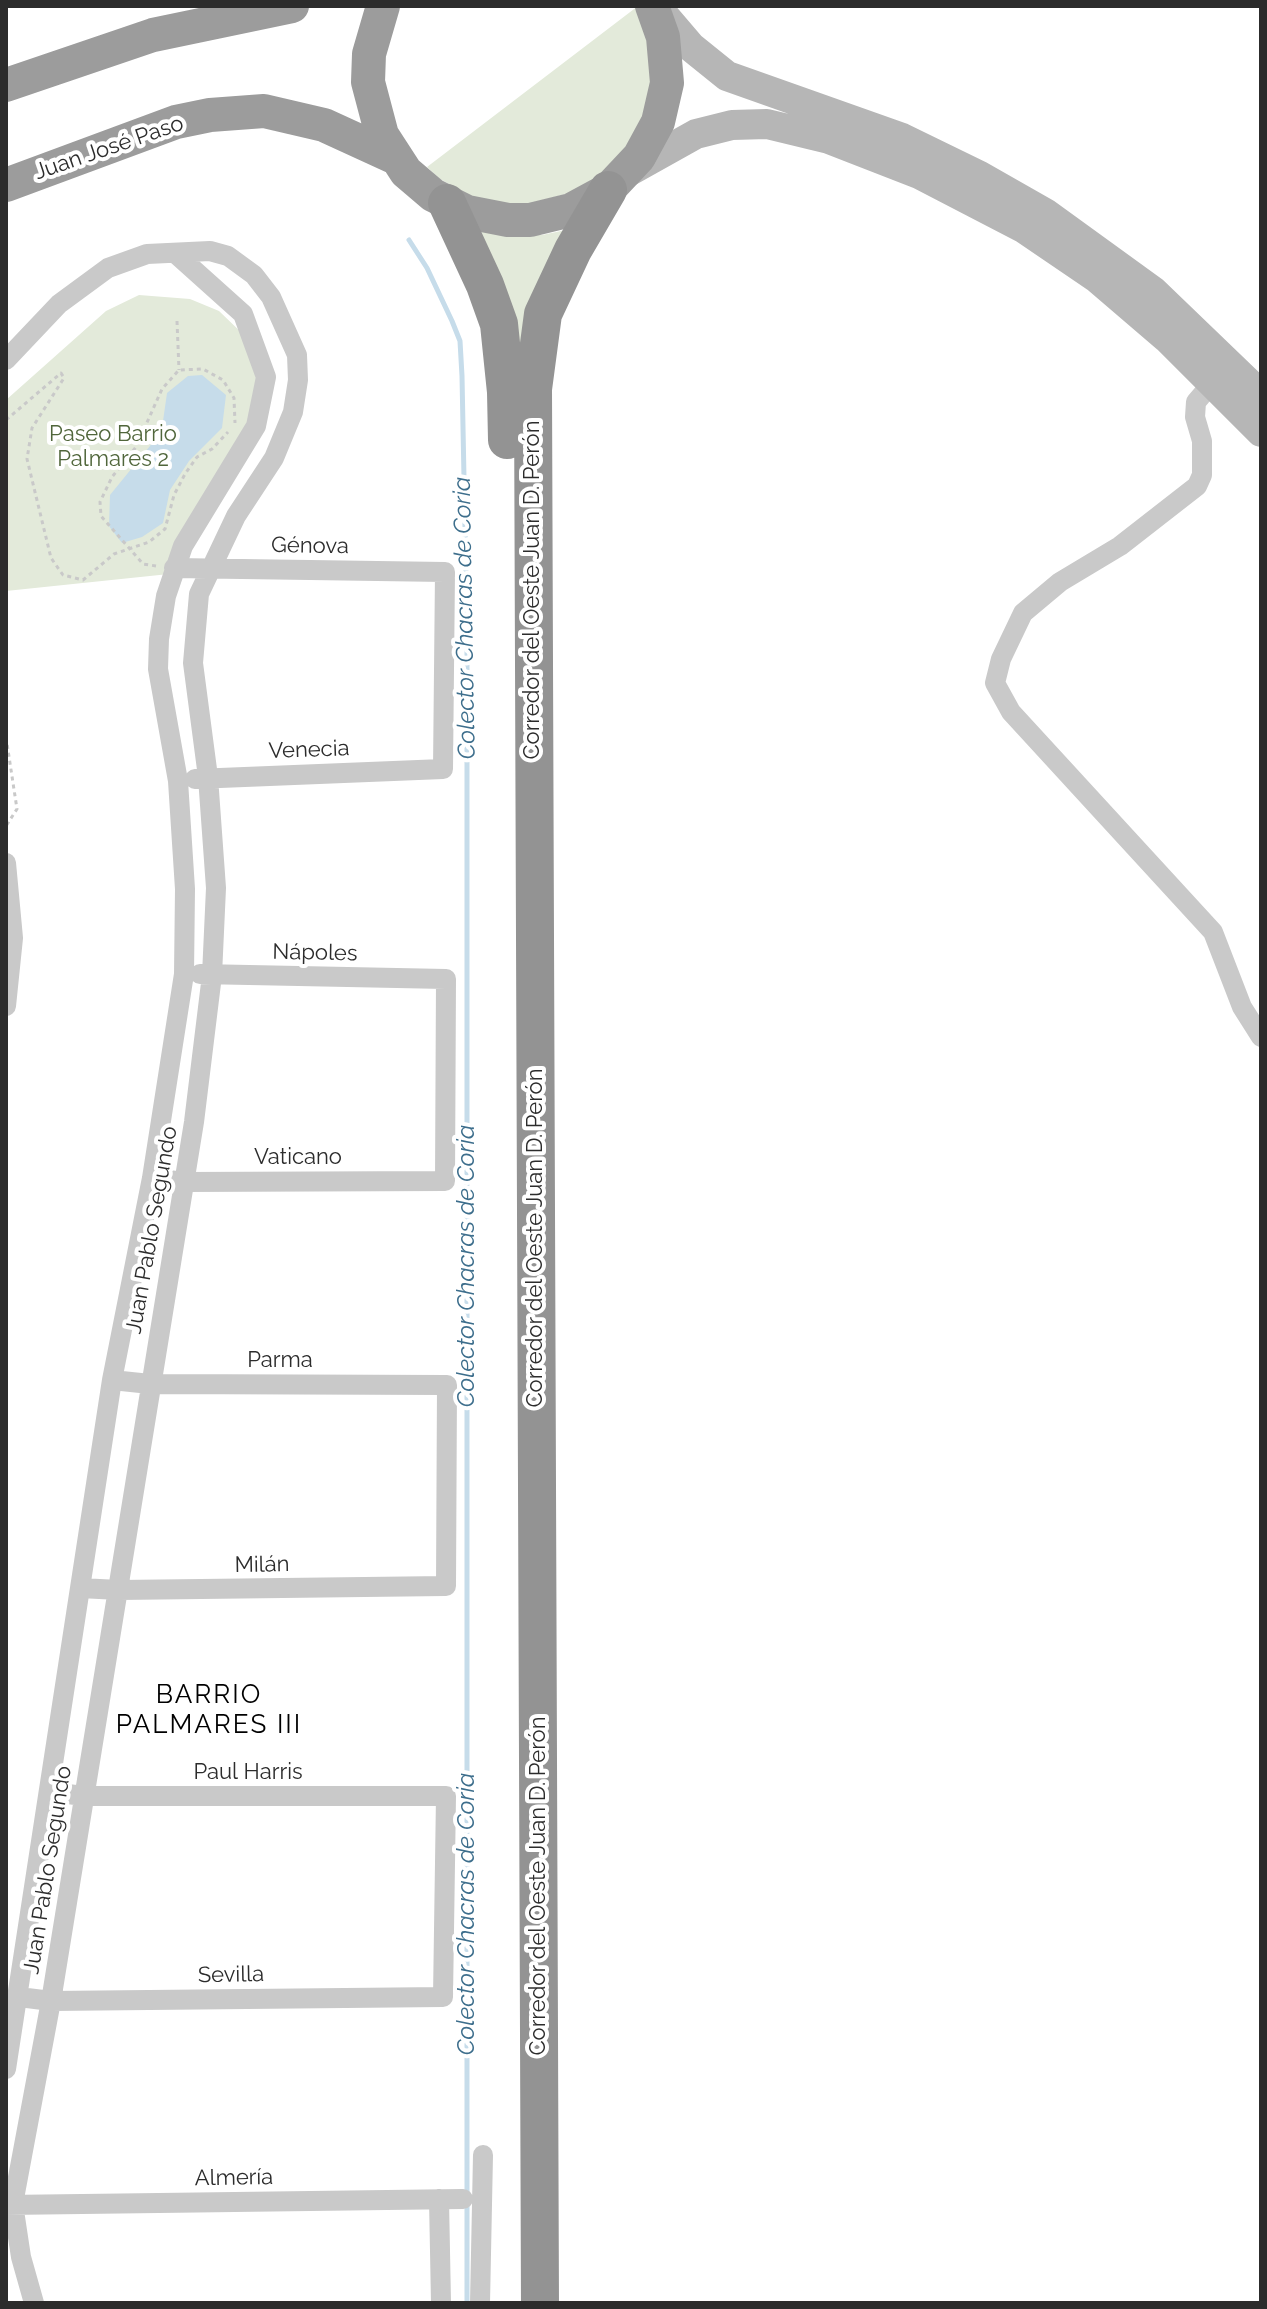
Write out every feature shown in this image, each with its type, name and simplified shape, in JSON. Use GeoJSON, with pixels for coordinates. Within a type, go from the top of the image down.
{"type":"FeatureCollection","features":[{"type":"Feature","properties":{"kind":"highway"},"geometry":{"type":"LineString","coordinates":[[6,85],[153,35],[292,6]]}},
{"type":"Feature","properties":{"kind":"highway"},"geometry":{"type":"LineString","coordinates":[[383,6],[369,54],[368,82],[382,135],[396,158],[419,184],[447,203],[487,218],[530,220],[571,210],[617,181],[654,131],[667,83],[663,37],[654,6]]}},
{"type":"Feature","properties":{"kind":"highway","name":"Juan José Paso"},"geometry":{"type":"LineString","coordinates":[[6,185],[144,132],[223,114],[264,111],[298,117],[396,158]]}},
{"type":"Feature","properties":{"kind":"highway","name":"Corredor del Oeste Juan D. Perón"},"geometry":{"type":"LineString","coordinates":[[540,2303],[533,389],[543,314],[573,250],[617,181]]}},
{"type":"Feature","properties":{"kind":"highway","name":"Corredor del Oeste Juan D. Perón"},"geometry":{"type":"LineString","coordinates":[[447,203],[485,285],[499,324],[506,392],[515,2303]]}},
{"type":"Feature","properties":{"kind":"main road"},"geometry":{"type":"LineString","coordinates":[[654,6],[691,47],[727,76],[902,138],[980,176],[1045,213],[1119,263],[1154,292],[1261,395]]}},
{"type":"Feature","properties":{"kind":"main road"},"geometry":{"type":"LineString","coordinates":[[617,181],[671,145],[732,125],[784,125],[919,174],[1025,229],[1120,296],[1213,382],[1261,432]]}},
{"type":"Feature","properties":{"kind":"street","name":"Juan Pablo Segundo"},"geometry":{"type":"LineString","coordinates":[[6,360],[59,304],[108,268],[147,254],[210,251],[228,256],[254,275],[279,310],[297,355],[298,380],[293,412],[274,458],[236,516],[199,594],[193,663],[208,777],[216,888],[212,975],[184,1182],[119,1590],[51,2001],[10,2204],[34,2303]]}},
{"type":"Feature","properties":{"kind":"street","name":"Juan Pablo Segundo"},"geometry":{"type":"LineString","coordinates":[[6,2069],[112,1380],[152,1178],[184,974],[185,889],[178,781],[158,669],[159,639],[174,568],[204,507],[256,426],[266,377],[243,314],[175,253]]}},
{"type":"Feature","properties":{"kind":"street"},"geometry":{"type":"LineString","coordinates":[[1213,382],[1196,402],[1195,417],[1202,441],[1202,475],[1197,486],[1120,546],[1060,582],[1023,613],[1001,659],[995,683],[1011,712],[1213,932],[1242,1007],[1261,1037]]}},
{"type":"Feature","properties":{"kind":"street","name":"Génova"},"geometry":{"type":"LineString","coordinates":[[174,568],[445,572],[443,769]]}},
{"type":"Feature","properties":{"kind":"street","name":"Venecia"},"geometry":{"type":"LineString","coordinates":[[178,781],[208,777],[443,769]]}},
{"type":"Feature","properties":{"kind":"street"},"geometry":{"type":"LineString","coordinates":[[6,863],[13,938],[6,1006]]}},
{"type":"Feature","properties":{"kind":"street","name":"Nápoles"},"geometry":{"type":"LineString","coordinates":[[184,974],[446,979],[445,1181]]}},
{"type":"Feature","properties":{"kind":"street","name":"Vaticano"},"geometry":{"type":"LineString","coordinates":[[152,1178],[184,1182],[445,1181]]}},
{"type":"Feature","properties":{"kind":"street","name":"Parma"},"geometry":{"type":"LineString","coordinates":[[112,1380],[150,1384],[447,1385],[446,1586]]}},
{"type":"Feature","properties":{"kind":"street","name":"Milán"},"geometry":{"type":"LineString","coordinates":[[80,1588],[446,1586]]}},
{"type":"Feature","properties":{"kind":"street","name":"Paul Harris"},"geometry":{"type":"LineString","coordinates":[[51,1792],[84,1796],[446,1796],[443,1997]]}},
{"type":"Feature","properties":{"kind":"street","name":"Sevilla"},"geometry":{"type":"LineString","coordinates":[[19,1997],[51,2001],[443,1997]]}},
{"type":"Feature","properties":{"kind":"street"},"geometry":{"type":"LineString","coordinates":[[480,2303],[483,2155]]}},
{"type":"Feature","properties":{"kind":"street"},"geometry":{"type":"LineString","coordinates":[[439,2199],[441,2303]]}},
{"type":"Feature","properties":{"kind":"street","name":"Almería"},"geometry":{"type":"LineString","coordinates":[[10,2204],[463,2199]]}},
{"type":"Feature","properties":{"kind":"path"},"geometry":{"type":"LineString","coordinates":[[174,568],[143,564],[101,516],[100,502],[112,477],[136,447],[162,389],[179,370],[177,321]]}},
{"type":"Feature","properties":{"kind":"path"},"geometry":{"type":"LineString","coordinates":[[6,420],[61,373],[64,378],[32,428],[27,459],[51,558],[63,575],[83,580],[127,547],[149,542],[165,529],[174,495],[185,474],[197,457],[212,449],[235,423],[234,398],[223,380],[203,369],[179,370]]}},
{"type":"Feature","properties":{"kind":"path"},"geometry":{"type":"LineString","coordinates":[[6,737],[17,809],[6,826]]}},
{"type":"Feature","properties":{"kind":"green space"},"geometry":{"type":"Polygon","coordinates":[[[638,6],[656,77],[635,143],[585,189],[519,206],[473,197],[440,179],[427,167],[638,6]]]}},
{"type":"Feature","properties":{"kind":"green space"},"geometry":{"type":"Polygon","coordinates":[[[467,226],[517,235],[542,235],[575,228],[524,396],[467,226]]]}},
{"type":"Feature","properties":{"kind":"green space","name":"Paseo Barrio Palmares 2"},"geometry":{"type":"Polygon","coordinates":[[[139,295],[190,299],[219,311],[245,336],[260,373],[258,417],[169,574],[6,591],[6,400],[106,311],[139,295]]]}},
{"type":"Feature","properties":{"kind":"water"},"geometry":{"type":"Polygon","coordinates":[[[202,375],[226,395],[222,428],[189,461],[170,490],[163,523],[142,537],[122,543],[109,526],[110,495],[150,446],[163,421],[167,393],[188,376],[202,375]]]}},
{"type":"Feature","properties":{"kind":"waterway","name":"Colector Chacras de Coria"},"geometry":{"type":"LineString","coordinates":[[409,240],[427,268],[460,341],[462,376],[467,631],[467,2303]]}},
{"type":"Feature","properties":{"kind":"district","name":"BARRIO PALMARES III"},"geometry":{"type":"Point","coordinates":[209,1710]}}]}
